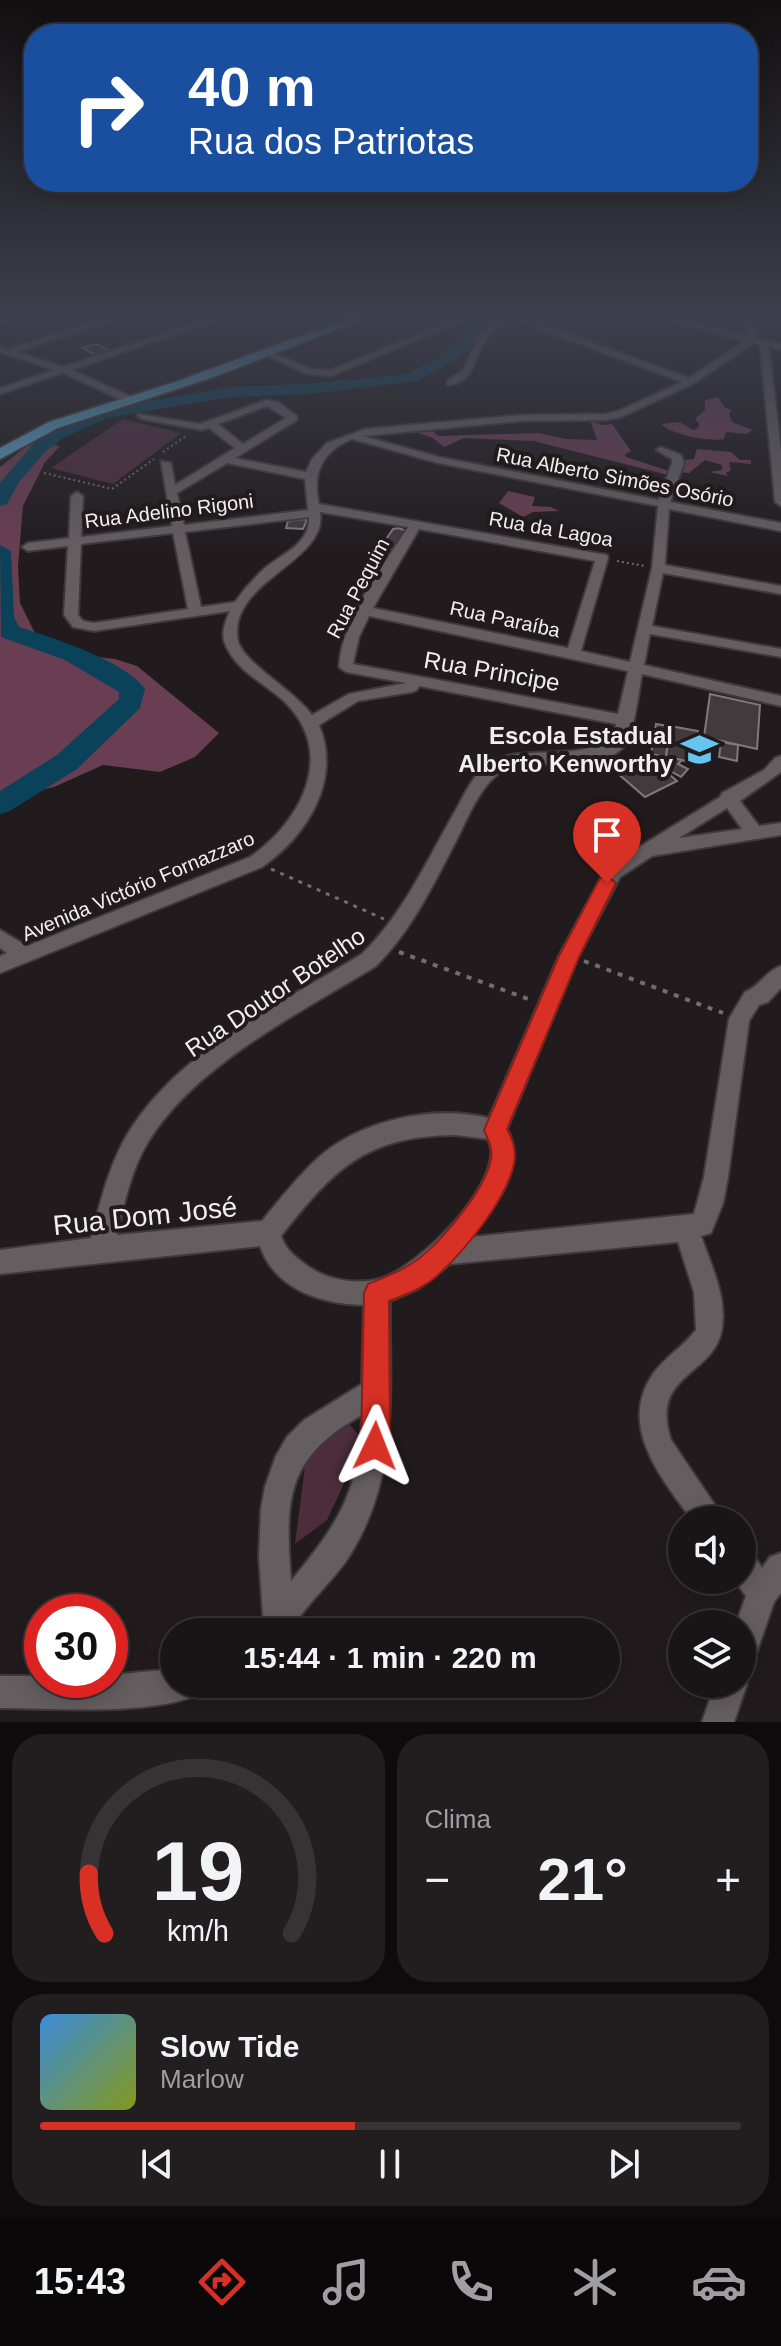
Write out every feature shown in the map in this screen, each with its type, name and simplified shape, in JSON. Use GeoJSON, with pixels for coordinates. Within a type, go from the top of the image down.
{"type":"FeatureCollection","features":[{"type":"Feature","properties":{"kind":"main road"},"geometry":{"type":"LineString","coordinates":[[0,442],[37,423],[114,395]]}},
{"type":"Feature","properties":{"kind":"main road"},"geometry":{"type":"LineString","coordinates":[[0,455],[39,432],[148,395]]}},
{"type":"Feature","properties":{"kind":"street"},"geometry":{"type":"LineString","coordinates":[[121,395],[132,401]]}},
{"type":"Feature","properties":{"kind":"street"},"geometry":{"type":"LineString","coordinates":[[435,684],[368,692],[312,722],[282,690],[239,657],[231,643],[229,627],[241,605],[270,571],[301,547],[313,532],[310,476],[317,458],[349,435],[520,418],[605,417],[631,410],[662,395]]}},
{"type":"Feature","properties":{"kind":"street"},"geometry":{"type":"LineString","coordinates":[[766,395],[781,501]]}},
{"type":"Feature","properties":{"kind":"street"},"geometry":{"type":"LineString","coordinates":[[142,416],[193,426],[266,403],[274,404],[293,419],[173,491]]}},
{"type":"Feature","properties":{"kind":"street"},"geometry":{"type":"LineString","coordinates":[[210,423],[243,449]]}},
{"type":"Feature","properties":{"kind":"street","name":"Rua Alberto Simões Osório"},"geometry":{"type":"LineString","coordinates":[[349,435],[438,460],[781,527]]}},
{"type":"Feature","properties":{"kind":"street","name":"Rua Doutor Botelho"},"geometry":{"type":"LineString","coordinates":[[101,1249],[115,1190],[141,1132],[158,1110],[213,1060],[369,960],[384,947],[400,927],[448,837],[489,772],[509,763],[577,759],[598,754],[609,750],[620,740],[658,568],[664,503],[678,460],[661,450]]}},
{"type":"Feature","properties":{"kind":"street"},"geometry":{"type":"LineString","coordinates":[[227,460],[310,476]]}},
{"type":"Feature","properties":{"kind":"street"},"geometry":{"type":"LineString","coordinates":[[160,461],[173,491],[177,530],[195,611]]}},
{"type":"Feature","properties":{"kind":"street"},"geometry":{"type":"LineString","coordinates":[[77,496],[71,615],[74,621],[94,627],[241,605]]}},
{"type":"Feature","properties":{"kind":"street","name":"Rua da Lagoa"},"geometry":{"type":"LineString","coordinates":[[314,510],[416,524],[602,558]]}},
{"type":"Feature","properties":{"kind":"street","name":"Rua Adelino Rigoni"},"geometry":{"type":"LineString","coordinates":[[28,547],[314,510]]}},
{"type":"Feature","properties":{"kind":"street","name":"Rua Pequim"},"geometry":{"type":"LineString","coordinates":[[350,670],[344,658],[365,611],[416,524]]}},
{"type":"Feature","properties":{"kind":"street"},"geometry":{"type":"LineString","coordinates":[[573,655],[602,558]]}},
{"type":"Feature","properties":{"kind":"street"},"geometry":{"type":"LineString","coordinates":[[658,568],[781,590]]}},
{"type":"Feature","properties":{"kind":"street","name":"Rua Paraíba"},"geometry":{"type":"LineString","coordinates":[[365,611],[781,701]]}},
{"type":"Feature","properties":{"kind":"street"},"geometry":{"type":"LineString","coordinates":[[644,629],[781,653]]}},
{"type":"Feature","properties":{"kind":"street","name":"Rua Principe"},"geometry":{"type":"LineString","coordinates":[[350,670],[625,721]]}},
{"type":"Feature","properties":{"kind":"street","name":"Avenida Victório Fornazzaro"},"geometry":{"type":"LineString","coordinates":[[0,965],[256,862],[279,847],[300,822],[312,797],[319,768],[319,741],[312,722]]}},
{"type":"Feature","properties":{"kind":"street"},"geometry":{"type":"LineString","coordinates":[[268,1233],[274,1251],[285,1265],[312,1284],[334,1292],[377,1293],[409,1280],[445,1252],[475,1215],[503,1163],[503,1145],[495,1130],[569,956],[613,872],[728,797],[770,774],[781,762]]}},
{"type":"Feature","properties":{"kind":"street"},"geometry":{"type":"LineString","coordinates":[[728,797],[756,835]]}},
{"type":"Feature","properties":{"kind":"street"},"geometry":{"type":"LineString","coordinates":[[648,850],[781,829]]}},
{"type":"Feature","properties":{"kind":"street"},"geometry":{"type":"LineString","coordinates":[[0,938],[25,955]]}},
{"type":"Feature","properties":{"kind":"street"},"geometry":{"type":"LineString","coordinates":[[445,1252],[686,1229],[702,1224],[711,1203],[739,1019],[752,998],[761,996],[781,974]]}},
{"type":"Feature","properties":{"kind":"street","name":"Rua Dom José"},"geometry":{"type":"LineString","coordinates":[[0,1262],[268,1233],[326,1166],[361,1141],[382,1133],[449,1123],[475,1124],[495,1130]]}},
{"type":"Feature","properties":{"kind":"street"},"geometry":{"type":"LineString","coordinates":[[686,1229],[709,1301],[708,1334],[702,1344],[665,1377],[654,1397],[650,1425],[661,1450],[700,1506]]}},
{"type":"Feature","properties":{"kind":"street"},"geometry":{"type":"LineString","coordinates":[[281,1618],[339,1546],[362,1503],[375,1446],[377,1293]]}},
{"type":"Feature","properties":{"kind":"street"},"geometry":{"type":"LineString","coordinates":[[274,1618],[274,1522],[281,1482],[297,1447],[326,1421],[377,1391]]}},
{"type":"Feature","properties":{"kind":"street"},"geometry":{"type":"LineString","coordinates":[[756,1611],[762,1593],[781,1568]]}},
{"type":"Feature","properties":{"kind":"street"},"geometry":{"type":"LineString","coordinates":[[756,1585],[762,1593]]}},
{"type":"Feature","properties":{"kind":"street"},"geometry":{"type":"LineString","coordinates":[[0,1692],[131,1691],[160,1687]]}},
{"type":"Feature","properties":{"kind":"street"},"geometry":{"type":"LineString","coordinates":[[718,1722],[726,1698]]}},
{"type":"Feature","properties":{"kind":"path"},"geometry":{"type":"LineString","coordinates":[[44,473],[112,489],[160,461],[189,434],[193,426]]}},
{"type":"Feature","properties":{"kind":"path","name":"Rua da Lagoa"},"geometry":{"type":"LineString","coordinates":[[602,558],[658,568]]}},
{"type":"Feature","properties":{"kind":"path"},"geometry":{"type":"LineString","coordinates":[[256,862],[400,927]]}},
{"type":"Feature","properties":{"kind":"path"},"geometry":{"type":"LineString","coordinates":[[384,947],[547,1006]]}},
{"type":"Feature","properties":{"kind":"path"},"geometry":{"type":"LineString","coordinates":[[569,956],[739,1019]]}},
{"type":"Feature","properties":{"kind":"shaded area"},"geometry":{"type":"Polygon","coordinates":[[[718,397],[725,408],[732,410],[729,413],[732,422],[752,430],[747,434],[726,432],[724,439],[710,439],[691,437],[661,424],[680,422],[693,430],[698,428],[699,423],[695,419],[705,410],[705,400],[718,397]]]}},
{"type":"Feature","properties":{"kind":"shaded area"},"geometry":{"type":"Polygon","coordinates":[[[123,419],[181,433],[113,484],[51,468],[123,419]]]}},
{"type":"Feature","properties":{"kind":"shaded area"},"geometry":{"type":"Polygon","coordinates":[[[590,420],[602,425],[612,424],[631,451],[625,454],[626,457],[669,471],[668,475],[534,441],[464,438],[444,447],[433,438],[409,430],[430,428],[438,436],[538,433],[567,439],[597,440],[590,420]]]}},
{"type":"Feature","properties":{"kind":"shaded area"},"geometry":{"type":"Polygon","coordinates":[[[33,441],[60,446],[45,462],[23,506],[18,566],[20,603],[44,651],[115,659],[137,666],[219,733],[195,757],[160,772],[103,765],[54,787],[0,800],[0,467],[33,441]]]}},
{"type":"Feature","properties":{"kind":"shaded area"},"geometry":{"type":"Polygon","coordinates":[[[697,449],[731,452],[740,460],[751,460],[751,464],[729,462],[731,470],[726,473],[728,476],[709,472],[722,470],[722,465],[705,460],[689,473],[677,472],[682,460],[694,459],[697,449]]]}},
{"type":"Feature","properties":{"kind":"shaded area"},"geometry":{"type":"Polygon","coordinates":[[[508,491],[535,497],[532,506],[551,507],[559,511],[533,512],[523,517],[499,503],[508,491]]]}},
{"type":"Feature","properties":{"kind":"shaded area"},"geometry":{"type":"Polygon","coordinates":[[[343,1418],[364,1440],[327,1520],[295,1544],[308,1443],[343,1418]]]}},
{"type":"Feature","properties":{"kind":"building"},"geometry":{"type":"Polygon","coordinates":[[[307,520],[303,529],[286,528],[288,521],[307,520]]]}},
{"type":"Feature","properties":{"kind":"building"},"geometry":{"type":"Polygon","coordinates":[[[393,529],[408,532],[396,550],[380,548],[393,529]]]}},
{"type":"Feature","properties":{"kind":"building"},"geometry":{"type":"Polygon","coordinates":[[[710,694],[760,705],[757,749],[704,737],[710,694]]]}},
{"type":"Feature","properties":{"kind":"building"},"geometry":{"type":"Polygon","coordinates":[[[656,724],[670,726],[666,757],[651,754],[656,724]]]}},
{"type":"Feature","properties":{"kind":"building"},"geometry":{"type":"Polygon","coordinates":[[[670,726],[698,731],[694,763],[666,757],[670,726]]]}},
{"type":"Feature","properties":{"kind":"building"},"geometry":{"type":"Polygon","coordinates":[[[721,742],[738,745],[737,761],[719,757],[721,742]]]}},
{"type":"Feature","properties":{"kind":"building"},"geometry":{"type":"Polygon","coordinates":[[[648,756],[677,781],[645,797],[616,772],[648,756]]]}},
{"type":"Feature","properties":{"kind":"building"},"geometry":{"type":"Polygon","coordinates":[[[670,758],[682,760],[678,764],[688,769],[681,777],[672,772],[669,775],[662,768],[670,758]]]}},
{"type":"Feature","properties":{"kind":"waterway"},"geometry":{"type":"LineString","coordinates":[[0,500],[11,480],[40,447],[57,434],[103,414],[211,395]]}},
{"type":"Feature","properties":{"kind":"waterway"},"geometry":{"type":"LineString","coordinates":[[0,551],[3,617],[9,632],[74,654],[132,689],[131,702],[67,762],[0,804]]}},
{"type":"Feature","properties":{"kind":"place","name":"Escola Estadual Alberto Kenworthy"},"geometry":{"type":"Point","coordinates":[699,749]}},
{"type":"Feature","properties":{"kind":"route"},"geometry":{"type":"LineString","coordinates":[[375,1446],[377,1293],[409,1280],[429,1267],[445,1252],[485,1199],[503,1163],[503,1145],[495,1130],[569,956],[607,883]]}}]}
